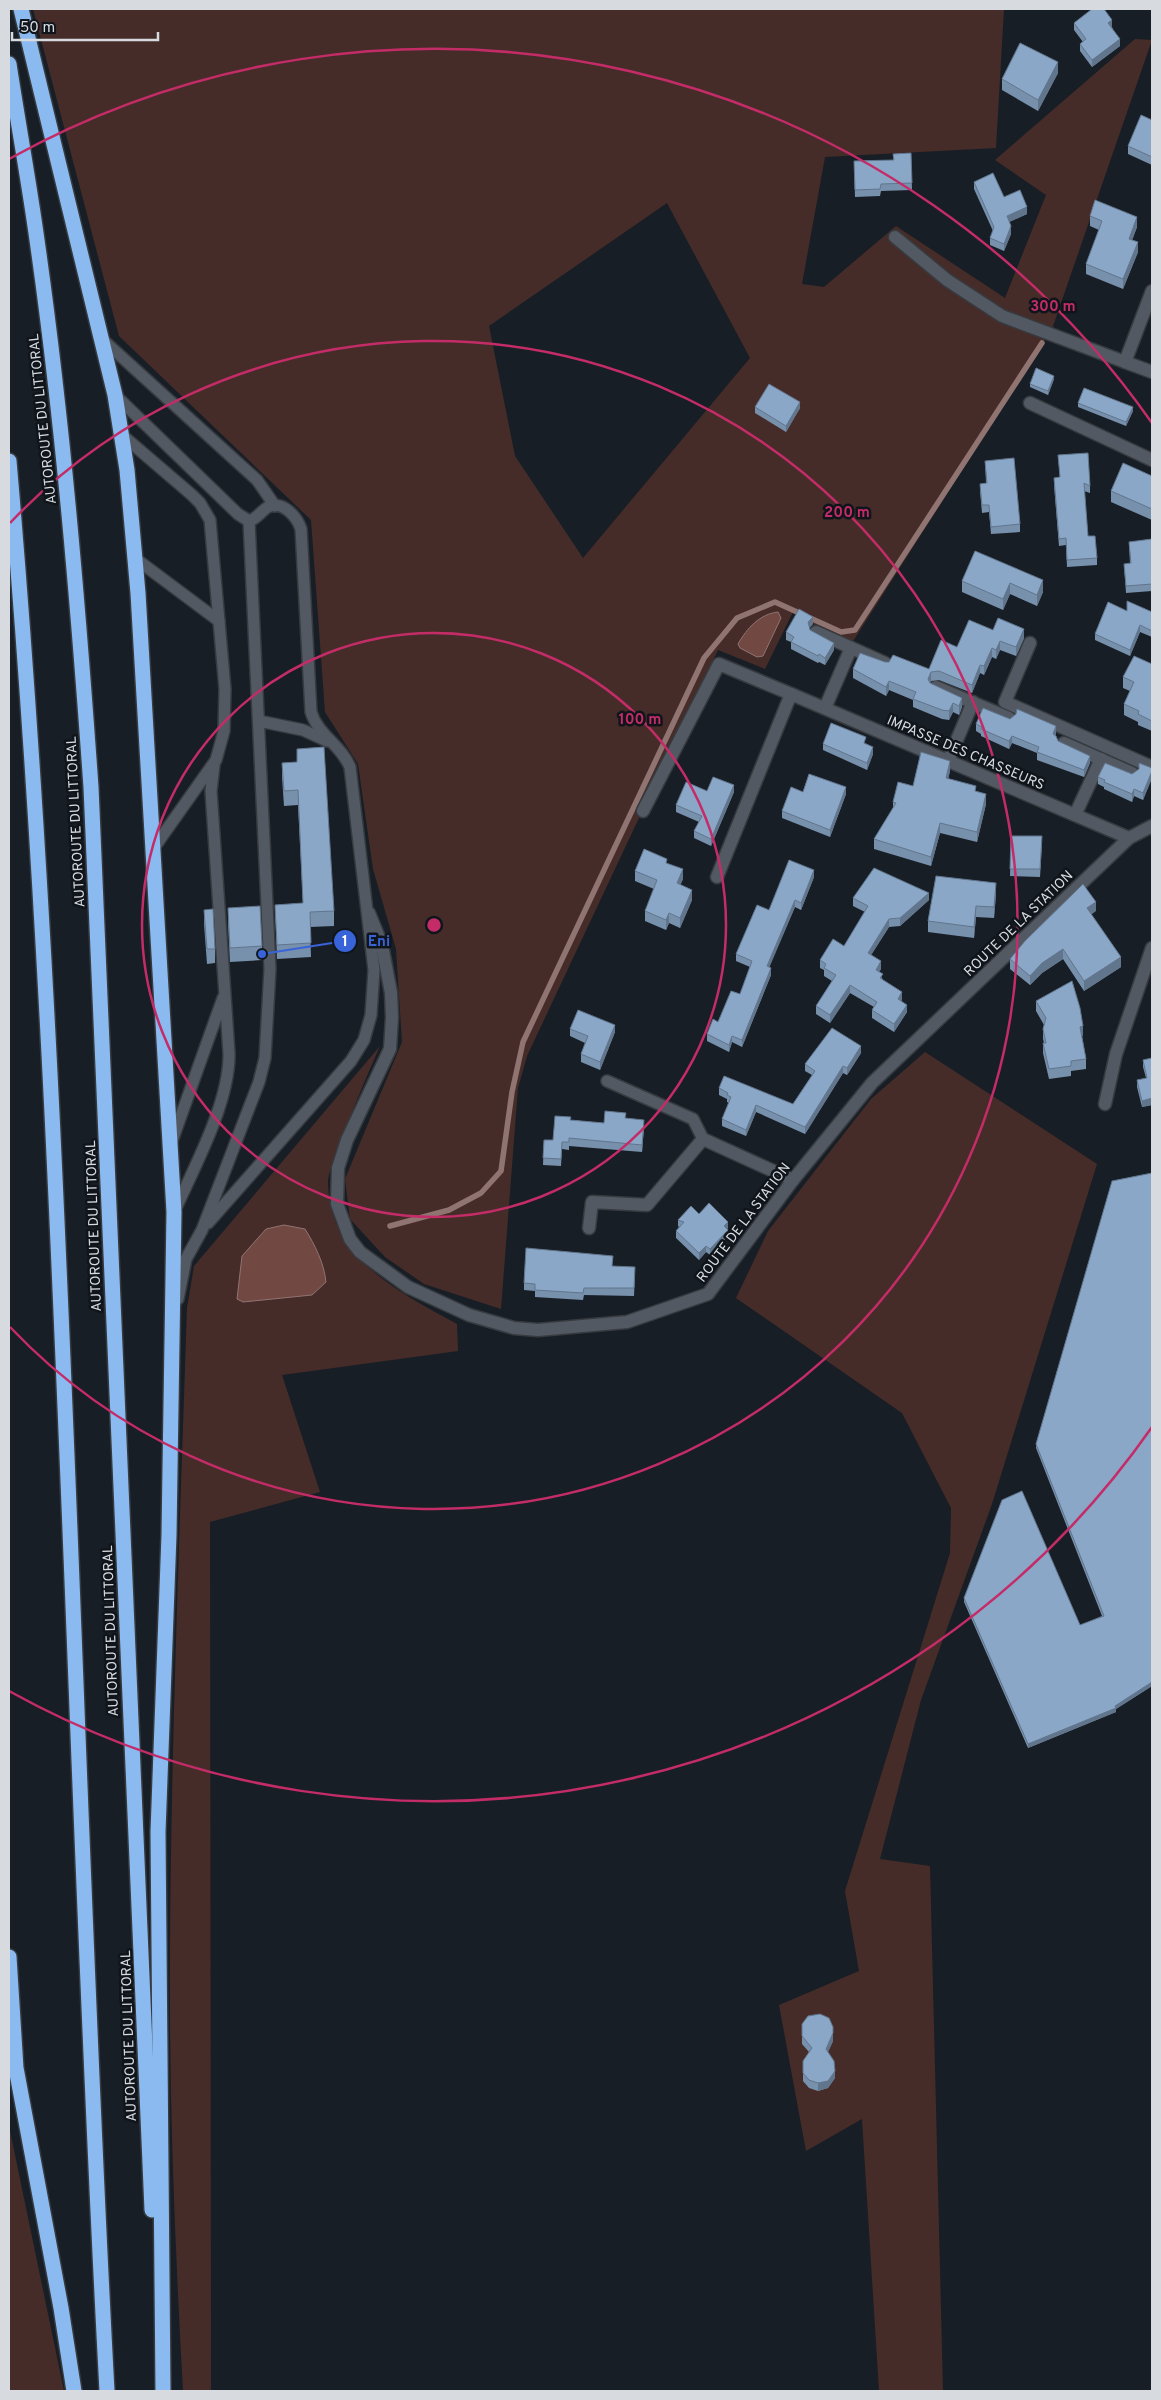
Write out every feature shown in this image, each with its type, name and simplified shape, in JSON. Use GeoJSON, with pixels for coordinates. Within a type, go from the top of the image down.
{"type":"FeatureCollection","features":[{"type":"Feature","properties":{"kind":"highway"},"geometry":{"type":"LineString","coordinates":[[21,9],[115,395],[122,436],[136,559],[174,1212],[170,1535],[158,1832],[162,2391]]}},
{"type":"Feature","properties":{"kind":"highway","name":"AUTOROUTE DU LITTORAL"},"geometry":{"type":"LineString","coordinates":[[9,64],[37,240],[61,436],[79,618],[91,787],[162,2391]]}},
{"type":"Feature","properties":{"kind":"highway"},"geometry":{"type":"LineString","coordinates":[[9,461],[23,627],[46,990],[107,2391]]}},
{"type":"Feature","properties":{"kind":"highway"},"geometry":{"type":"LineString","coordinates":[[9,1957],[12,2061],[61,2308],[74,2391]]}},
{"type":"Feature","properties":{"kind":"street"},"geometry":{"type":"LineString","coordinates":[[895,237],[947,280],[1002,316],[1152,372]]}},
{"type":"Feature","properties":{"kind":"street"},"geometry":{"type":"LineString","coordinates":[[1125,362],[1152,291]]}},
{"type":"Feature","properties":{"kind":"street"},"geometry":{"type":"LineString","coordinates":[[1030,403],[1152,460]]}},
{"type":"Feature","properties":{"kind":"street"},"geometry":{"type":"LineString","coordinates":[[816,632],[885,663]]}},
{"type":"Feature","properties":{"kind":"street"},"geometry":{"type":"LineString","coordinates":[[1030,642],[1005,702],[1152,767]]}},
{"type":"Feature","properties":{"kind":"street"},"geometry":{"type":"LineString","coordinates":[[825,708],[851,648]]}},
{"type":"Feature","properties":{"kind":"street","name":"IMPASSE DES CHASSEURS"},"geometry":{"type":"LineString","coordinates":[[644,811],[719,664],[1129,838]]}},
{"type":"Feature","properties":{"kind":"street"},"geometry":{"type":"LineString","coordinates":[[936,687],[1009,718]]}},
{"type":"Feature","properties":{"kind":"street"},"geometry":{"type":"LineString","coordinates":[[717,877],[792,694]]}},
{"type":"Feature","properties":{"kind":"street"},"geometry":{"type":"LineString","coordinates":[[948,761],[973,702]]}},
{"type":"Feature","properties":{"kind":"street"},"geometry":{"type":"LineString","coordinates":[[1064,743],[1132,773]]}},
{"type":"Feature","properties":{"kind":"street"},"geometry":{"type":"LineString","coordinates":[[1076,815],[1101,759]]}},
{"type":"Feature","properties":{"kind":"street","name":"ROUTE DE LA STATION"},"geometry":{"type":"LineString","coordinates":[[369,913],[382,945],[391,992],[390,1049],[348,1140],[338,1168],[338,1204],[350,1239],[360,1252],[408,1287],[468,1315],[514,1328],[538,1330],[627,1322],[708,1294],[793,1180],[872,1083],[1129,838],[1152,826]]}},
{"type":"Feature","properties":{"kind":"street"},"geometry":{"type":"LineString","coordinates":[[1105,1104],[1116,1054],[1152,948]]}},
{"type":"Feature","properties":{"kind":"street"},"geometry":{"type":"LineString","coordinates":[[588,1228],[592,1202],[647,1205],[704,1139],[793,1180]]}},
{"type":"Feature","properties":{"kind":"lane"},"geometry":{"type":"LineString","coordinates":[[103,340],[256,480],[275,506],[291,513],[296,518],[301,530],[311,712],[317,727],[348,762],[351,772],[369,913],[374,970],[371,1015],[364,1040],[351,1061],[202,1230]]}},
{"type":"Feature","properties":{"kind":"lane"},"geometry":{"type":"LineString","coordinates":[[115,395],[238,514],[249,521]]}},
{"type":"Feature","properties":{"kind":"lane"},"geometry":{"type":"LineString","coordinates":[[122,436],[192,495],[206,512],[212,534],[225,709],[224,731],[216,760],[211,791],[225,994],[228,1073],[200,1154],[174,1212]]}},
{"type":"Feature","properties":{"kind":"lane"},"geometry":{"type":"LineString","coordinates":[[249,521],[269,507],[275,506]]}},
{"type":"Feature","properties":{"kind":"lane"},"geometry":{"type":"LineString","coordinates":[[174,1325],[182,1270],[202,1230],[262,1072],[265,1058],[270,969],[249,521]]}},
{"type":"Feature","properties":{"kind":"lane"},"geometry":{"type":"LineString","coordinates":[[136,559],[219,621]]}},
{"type":"Feature","properties":{"kind":"lane"},"geometry":{"type":"LineString","coordinates":[[259,721],[303,730],[335,746]]}},
{"type":"Feature","properties":{"kind":"lane"},"geometry":{"type":"LineString","coordinates":[[153,849],[216,760]]}},
{"type":"Feature","properties":{"kind":"lane"},"geometry":{"type":"LineString","coordinates":[[170,1145],[225,994]]}},
{"type":"Feature","properties":{"kind":"lane"},"geometry":{"type":"LineString","coordinates":[[607,1081],[693,1119],[704,1139]]}},
{"type":"Feature","properties":{"kind":"shaded area"},"geometry":{"type":"Polygon","coordinates":[[[33,9],[1004,9],[996,148],[825,157],[802,284],[824,287],[896,226],[1005,298],[1046,195],[995,160],[1135,39],[1152,40],[1052,329],[850,646],[793,612],[765,669],[718,650],[527,1056],[518,1088],[501,1309],[424,1284],[385,1257],[350,1219],[345,1179],[402,1042],[396,949],[373,869],[358,764],[325,712],[311,520],[119,336],[33,9]],[[667,203],[489,326],[515,456],[583,558],[750,358],[667,203]]]}},
{"type":"Feature","properties":{"kind":"shaded area"},"geometry":{"type":"Polygon","coordinates":[[[778,612],[781,618],[763,656],[757,657],[740,648],[738,644],[755,623],[771,613],[778,612]]]}},
{"type":"Feature","properties":{"kind":"shaded area"},"geometry":{"type":"Polygon","coordinates":[[[380,1046],[351,1115],[330,1172],[328,1182],[331,1209],[340,1232],[354,1252],[371,1270],[413,1299],[457,1324],[458,1351],[282,1375],[320,1492],[210,1522],[211,2391],[183,2391],[173,2173],[170,2065],[170,1956],[174,1713],[187,1308],[194,1266],[380,1046]]]}},
{"type":"Feature","properties":{"kind":"shaded area"},"geometry":{"type":"Polygon","coordinates":[[[925,1052],[1097,1164],[992,1504],[921,1700],[880,1859],[930,1866],[943,2391],[879,2391],[862,2119],[806,2151],[779,2005],[859,1971],[845,1891],[950,1553],[951,1508],[902,1413],[736,1298],[768,1231],[871,1099],[925,1052]]]}},
{"type":"Feature","properties":{"kind":"shaded area"},"geometry":{"type":"Polygon","coordinates":[[[284,1225],[305,1229],[318,1254],[326,1282],[312,1295],[243,1302],[237,1299],[242,1256],[266,1229],[284,1225]]]}},
{"type":"Feature","properties":{"kind":"shaded area"},"geometry":{"type":"Polygon","coordinates":[[[9,2126],[64,2391],[9,2391],[9,2126]]]}},
{"type":"Feature","properties":{"kind":"building"},"geometry":{"type":"Polygon","coordinates":[[[1092,9],[1104,9],[1112,20],[1108,23],[1120,39],[1092,60],[1080,44],[1086,39],[1074,23],[1092,9]]]}},
{"type":"Feature","properties":{"kind":"building"},"geometry":{"type":"Polygon","coordinates":[[[1020,43],[1058,62],[1038,100],[1002,79],[1020,43]]]}},
{"type":"Feature","properties":{"kind":"building"},"geometry":{"type":"Polygon","coordinates":[[[1141,115],[1152,120],[1152,157],[1128,146],[1141,115]]]}},
{"type":"Feature","properties":{"kind":"building"},"geometry":{"type":"Polygon","coordinates":[[[911,153],[912,183],[881,184],[880,189],[855,190],[854,161],[894,160],[893,154],[911,153]]]}},
{"type":"Feature","properties":{"kind":"building"},"geometry":{"type":"Polygon","coordinates":[[[993,173],[1004,197],[1020,190],[1027,207],[1007,216],[1011,226],[1004,244],[990,238],[994,227],[974,182],[993,173]]]}},
{"type":"Feature","properties":{"kind":"building"},"geometry":{"type":"Polygon","coordinates":[[[1095,200],[1137,217],[1129,239],[1138,242],[1123,279],[1086,264],[1102,221],[1090,216],[1095,200]]]}},
{"type":"Feature","properties":{"kind":"building"},"geometry":{"type":"Polygon","coordinates":[[[1036,368],[1054,376],[1048,391],[1030,384],[1036,368]]]}},
{"type":"Feature","properties":{"kind":"building"},"geometry":{"type":"Polygon","coordinates":[[[769,384],[800,402],[786,426],[755,407],[769,384]]]}},
{"type":"Feature","properties":{"kind":"building"},"geometry":{"type":"Polygon","coordinates":[[[1084,388],[1133,407],[1126,422],[1078,403],[1084,388]]]}},
{"type":"Feature","properties":{"kind":"building"},"geometry":{"type":"Polygon","coordinates":[[[1088,453],[1090,486],[1084,483],[1088,536],[1095,536],[1097,558],[1067,560],[1066,538],[1059,539],[1054,478],[1060,477],[1058,455],[1088,453]]]}},
{"type":"Feature","properties":{"kind":"building"},"geometry":{"type":"Polygon","coordinates":[[[1014,458],[1020,524],[991,527],[989,505],[982,505],[980,484],[987,483],[985,461],[1014,458]]]}},
{"type":"Feature","properties":{"kind":"building"},"geometry":{"type":"Polygon","coordinates":[[[1123,463],[1152,476],[1152,509],[1111,491],[1123,463]]]}},
{"type":"Feature","properties":{"kind":"building"},"geometry":{"type":"Polygon","coordinates":[[[1152,539],[1152,584],[1126,586],[1124,564],[1131,563],[1129,542],[1152,539]]]}},
{"type":"Feature","properties":{"kind":"building"},"geometry":{"type":"Polygon","coordinates":[[[975,551],[1043,580],[1037,595],[1010,583],[1003,599],[962,581],[975,551]]]}},
{"type":"Feature","properties":{"kind":"building"},"geometry":{"type":"Polygon","coordinates":[[[1127,601],[1152,612],[1152,631],[1140,625],[1130,650],[1095,634],[1108,602],[1127,611],[1127,601]]]}},
{"type":"Feature","properties":{"kind":"building"},"geometry":{"type":"Polygon","coordinates":[[[799,609],[813,617],[808,622],[810,630],[834,643],[825,658],[791,642],[794,637],[786,632],[799,609]]]}},
{"type":"Feature","properties":{"kind":"building"},"geometry":{"type":"Polygon","coordinates":[[[998,618],[1024,629],[1016,647],[1000,641],[996,650],[992,648],[984,666],[980,665],[972,685],[939,671],[931,672],[928,679],[930,683],[962,698],[959,706],[953,703],[949,711],[913,699],[916,692],[889,681],[886,687],[853,669],[860,653],[885,662],[889,662],[893,655],[929,669],[941,640],[957,647],[969,620],[993,630],[998,618]]]}},
{"type":"Feature","properties":{"kind":"building"},"geometry":{"type":"Polygon","coordinates":[[[1134,656],[1152,664],[1152,721],[1138,714],[1139,711],[1124,704],[1134,682],[1123,677],[1134,656]]]}},
{"type":"Feature","properties":{"kind":"building"},"geometry":{"type":"Polygon","coordinates":[[[983,708],[1010,719],[1016,714],[1017,709],[1056,726],[1053,734],[1058,741],[1090,756],[1084,770],[1037,752],[1039,747],[1012,736],[1009,741],[981,729],[982,727],[976,724],[983,708]]]}},
{"type":"Feature","properties":{"kind":"building"},"geometry":{"type":"Polygon","coordinates":[[[831,723],[866,737],[864,743],[873,747],[867,763],[823,744],[831,723]]]}},
{"type":"Feature","properties":{"kind":"building"},"geometry":{"type":"Polygon","coordinates":[[[324,747],[334,911],[310,912],[311,943],[277,945],[275,905],[303,903],[298,790],[284,791],[282,763],[297,762],[297,749],[324,747]]]}},
{"type":"Feature","properties":{"kind":"building"},"geometry":{"type":"Polygon","coordinates":[[[921,752],[950,761],[946,778],[976,786],[975,791],[986,794],[977,832],[940,823],[931,857],[874,839],[896,803],[893,802],[898,782],[913,786],[921,752]]]}},
{"type":"Feature","properties":{"kind":"building"},"geometry":{"type":"Polygon","coordinates":[[[1105,763],[1132,774],[1139,769],[1139,763],[1152,768],[1143,793],[1134,789],[1132,794],[1104,782],[1105,780],[1098,777],[1105,763]]]}},
{"type":"Feature","properties":{"kind":"building"},"geometry":{"type":"Polygon","coordinates":[[[809,774],[846,787],[830,830],[782,811],[791,787],[803,792],[809,774]]]}},
{"type":"Feature","properties":{"kind":"building"},"geometry":{"type":"Polygon","coordinates":[[[713,777],[734,785],[711,839],[694,831],[702,816],[676,805],[686,782],[707,791],[713,777]]]}},
{"type":"Feature","properties":{"kind":"building"},"geometry":{"type":"Polygon","coordinates":[[[1011,836],[1042,836],[1040,869],[1010,869],[1011,836]]]}},
{"type":"Feature","properties":{"kind":"building"},"geometry":{"type":"Polygon","coordinates":[[[644,849],[667,859],[666,863],[683,869],[677,883],[692,890],[680,918],[669,913],[666,920],[645,911],[657,880],[635,871],[644,849]]]}},
{"type":"Feature","properties":{"kind":"building"},"geometry":{"type":"Polygon","coordinates":[[[789,860],[814,870],[801,903],[795,900],[767,966],[771,968],[742,1040],[732,1036],[729,1045],[707,1034],[713,1019],[718,1022],[731,991],[740,994],[752,961],[736,954],[757,905],[769,910],[789,860]]]}},
{"type":"Feature","properties":{"kind":"building"},"geometry":{"type":"Polygon","coordinates":[[[874,868],[929,893],[900,918],[889,919],[868,953],[881,961],[876,970],[883,974],[880,978],[902,992],[898,999],[907,1005],[894,1024],[872,1010],[877,1002],[850,985],[830,1015],[816,1006],[836,975],[824,968],[826,964],[820,960],[833,939],[844,946],[868,906],[853,898],[874,868]]]}},
{"type":"Feature","properties":{"kind":"building"},"geometry":{"type":"Polygon","coordinates":[[[936,876],[996,883],[994,907],[976,906],[974,927],[928,921],[936,876]]]}},
{"type":"Feature","properties":{"kind":"building"},"geometry":{"type":"Polygon","coordinates":[[[1083,884],[1096,902],[1087,908],[1121,957],[1084,981],[1063,949],[1042,963],[1030,976],[1010,959],[1025,941],[1083,884]]]}},
{"type":"Feature","properties":{"kind":"building"},"geometry":{"type":"Polygon","coordinates":[[[260,906],[262,946],[230,948],[228,908],[260,906]]]}},
{"type":"Feature","properties":{"kind":"building"},"geometry":{"type":"Polygon","coordinates":[[[213,909],[215,949],[207,949],[204,910],[213,909]]]}},
{"type":"Feature","properties":{"kind":"building"},"geometry":{"type":"Polygon","coordinates":[[[1072,981],[1080,1008],[1083,1026],[1080,1027],[1086,1059],[1071,1061],[1071,1066],[1049,1069],[1043,1043],[1046,1043],[1043,1029],[1046,1018],[1036,1001],[1072,981]]]}},
{"type":"Feature","properties":{"kind":"building"},"geometry":{"type":"Polygon","coordinates":[[[578,1010],[615,1025],[600,1062],[581,1054],[588,1036],[570,1029],[578,1010]]]}},
{"type":"Feature","properties":{"kind":"building"},"geometry":{"type":"Polygon","coordinates":[[[832,1028],[861,1046],[847,1068],[843,1066],[805,1127],[756,1105],[746,1130],[722,1119],[731,1097],[719,1088],[724,1076],[793,1104],[815,1071],[805,1064],[832,1028]]]}},
{"type":"Feature","properties":{"kind":"building"},"geometry":{"type":"Polygon","coordinates":[[[1152,1058],[1152,1098],[1142,1101],[1137,1080],[1147,1078],[1143,1060],[1152,1058]]]}},
{"type":"Feature","properties":{"kind":"building"},"geometry":{"type":"Polygon","coordinates":[[[605,1111],[626,1113],[625,1118],[644,1120],[642,1145],[569,1138],[569,1142],[562,1142],[561,1159],[543,1158],[544,1140],[553,1140],[555,1116],[571,1117],[570,1120],[604,1123],[605,1111]]]}},
{"type":"Feature","properties":{"kind":"building"},"geometry":{"type":"Polygon","coordinates":[[[1152,1173],[1152,1682],[1115,1706],[1116,1708],[1028,1744],[964,1598],[1002,1500],[1022,1491],[1080,1625],[1104,1616],[1036,1444],[1112,1181],[1152,1173]]]}},
{"type":"Feature","properties":{"kind":"building"},"geometry":{"type":"Polygon","coordinates":[[[709,1203],[728,1222],[724,1226],[728,1230],[710,1249],[706,1246],[699,1253],[676,1231],[684,1222],[678,1220],[691,1206],[699,1214],[709,1203]]]}},
{"type":"Feature","properties":{"kind":"building"},"geometry":{"type":"Polygon","coordinates":[[[526,1248],[613,1256],[612,1266],[635,1267],[634,1288],[584,1288],[583,1293],[535,1290],[535,1284],[524,1283],[526,1248]]]}},
{"type":"Feature","properties":{"kind":"building"},"geometry":{"type":"Polygon","coordinates":[[[820,2014],[829,2018],[833,2027],[833,2033],[826,2049],[834,2061],[835,2071],[828,2081],[818,2083],[809,2080],[803,2073],[803,2061],[812,2048],[802,2036],[802,2024],[808,2016],[820,2014]]]}},
{"type":"Feature","properties":{"kind":"waterway"},"geometry":{"type":"LineString","coordinates":[[390,1226],[449,1210],[481,1193],[501,1171],[512,1092],[523,1042],[704,658],[737,618],[775,602],[841,632],[855,630],[1042,343]]}},
{"type":"Feature","properties":{"kind":"place","name":"Eni"},"geometry":{"type":"Point","coordinates":[262,954]}}]}
